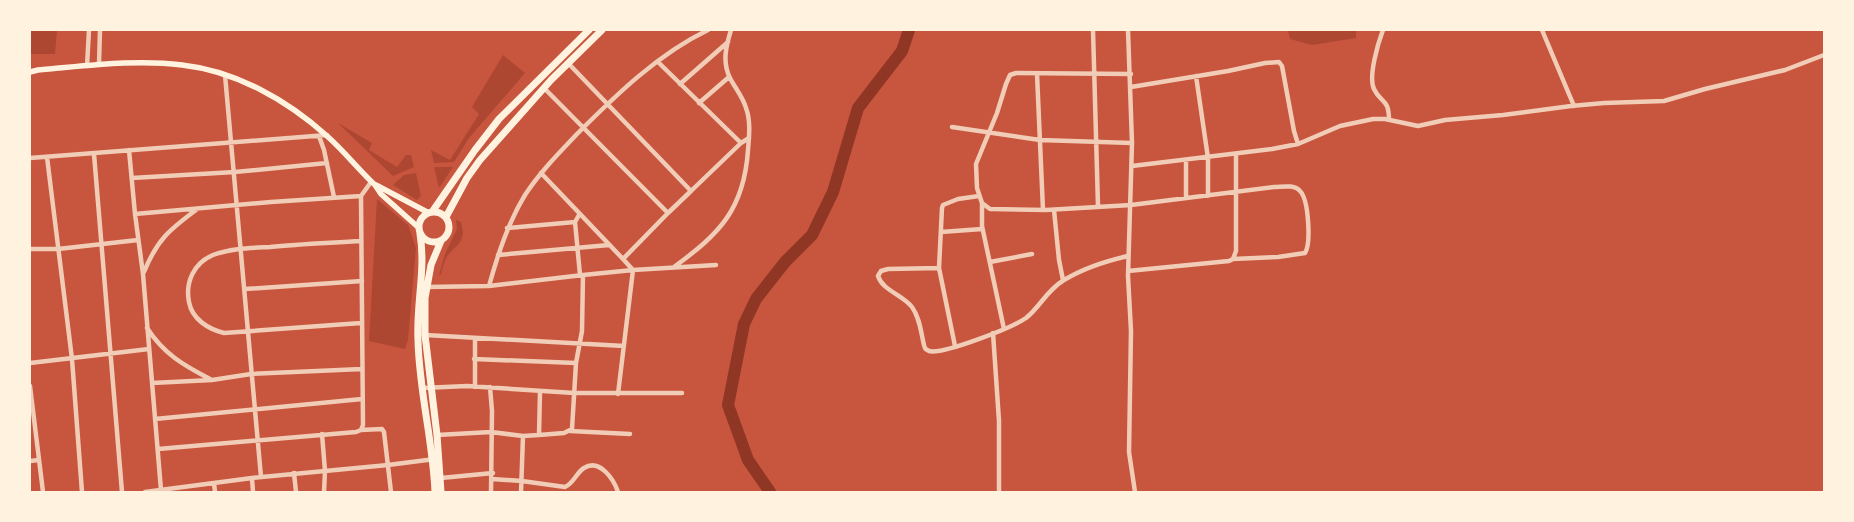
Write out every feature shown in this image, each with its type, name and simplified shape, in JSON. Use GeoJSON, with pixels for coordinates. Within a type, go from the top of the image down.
{"type":"FeatureCollection","features":[{"type":"Feature","properties":{"kind":"main road"},"geometry":{"type":"LineString","coordinates":[[441,492],[441,478],[435,458],[423,388],[418,342],[418,313],[423,258],[420,231],[421,220],[431,212],[499,119],[589,30]]}},
{"type":"Feature","properties":{"kind":"main road"},"geometry":{"type":"LineString","coordinates":[[446,218],[467,178],[480,160],[544,88],[602,30]]}},
{"type":"Feature","properties":{"kind":"main road"},"geometry":{"type":"LineString","coordinates":[[30,72],[100,64],[180,64],[208,69],[256,87],[284,102],[327,136],[428,241],[434,243],[445,239],[450,231],[450,226],[446,218],[440,213],[431,212],[373,183]]}},
{"type":"Feature","properties":{"kind":"main road"},"geometry":{"type":"LineString","coordinates":[[30,67],[38,70]]}},
{"type":"Feature","properties":{"kind":"main road"},"geometry":{"type":"LineString","coordinates":[[435,492],[437,435],[425,335],[426,287],[431,265],[441,241]]}},
{"type":"Feature","properties":{"kind":"street"},"geometry":{"type":"LineString","coordinates":[[87,66],[88,30]]}},
{"type":"Feature","properties":{"kind":"street"},"geometry":{"type":"LineString","coordinates":[[100,30],[100,64]]}},
{"type":"Feature","properties":{"kind":"street"},"geometry":{"type":"LineString","coordinates":[[489,286],[507,228],[525,196],[541,173],[607,103],[688,39],[708,30]]}},
{"type":"Feature","properties":{"kind":"street"},"geometry":{"type":"LineString","coordinates":[[672,268],[711,238],[726,220],[734,206],[744,179],[749,138],[749,118],[746,108],[729,76],[725,61],[731,30]]}},
{"type":"Feature","properties":{"kind":"street"},"geometry":{"type":"LineString","coordinates":[[1093,30],[1098,206]]}},
{"type":"Feature","properties":{"kind":"street"},"geometry":{"type":"LineString","coordinates":[[1128,30],[1132,86],[1132,166],[1128,256],[1130,331],[1129,452],[1133,492]]}},
{"type":"Feature","properties":{"kind":"street"},"geometry":{"type":"LineString","coordinates":[[1383,30],[1373,70],[1372,84],[1376,93],[1388,107],[1389,120]]}},
{"type":"Feature","properties":{"kind":"street"},"geometry":{"type":"LineString","coordinates":[[1542,30],[1574,106]]}},
{"type":"Feature","properties":{"kind":"street"},"geometry":{"type":"LineString","coordinates":[[680,84],[728,42]]}},
{"type":"Feature","properties":{"kind":"street"},"geometry":{"type":"LineString","coordinates":[[1132,166],[1236,155],[1298,144],[1347,124],[1373,119],[1418,126],[1454,119],[1574,106],[1673,100],[1705,89],[1785,70],[1824,54]]}},
{"type":"Feature","properties":{"kind":"street"},"geometry":{"type":"LineString","coordinates":[[658,62],[740,143]]}},
{"type":"Feature","properties":{"kind":"street"},"geometry":{"type":"LineString","coordinates":[[1132,86],[1196,76],[1265,62],[1279,62],[1282,66],[1298,144]]}},
{"type":"Feature","properties":{"kind":"street"},"geometry":{"type":"LineString","coordinates":[[568,63],[691,190]]}},
{"type":"Feature","properties":{"kind":"street"},"geometry":{"type":"LineString","coordinates":[[1004,329],[982,229],[982,203],[976,179],[976,164],[1010,75],[1016,73],[1131,74]]}},
{"type":"Feature","properties":{"kind":"street"},"geometry":{"type":"LineString","coordinates":[[1037,74],[1043,210]]}},
{"type":"Feature","properties":{"kind":"street"},"geometry":{"type":"LineString","coordinates":[[225,75],[261,477]]}},
{"type":"Feature","properties":{"kind":"street"},"geometry":{"type":"LineString","coordinates":[[699,103],[729,76]]}},
{"type":"Feature","properties":{"kind":"street"},"geometry":{"type":"LineString","coordinates":[[1196,76],[1208,158],[1208,196]]}},
{"type":"Feature","properties":{"kind":"street"},"geometry":{"type":"LineString","coordinates":[[544,88],[668,213]]}},
{"type":"Feature","properties":{"kind":"street"},"geometry":{"type":"LineString","coordinates":[[952,128],[1040,140],[1132,143]]}},
{"type":"Feature","properties":{"kind":"street"},"geometry":{"type":"LineString","coordinates":[[319,136],[334,197]]}},
{"type":"Feature","properties":{"kind":"street"},"geometry":{"type":"LineString","coordinates":[[30,158],[327,136]]}},
{"type":"Feature","properties":{"kind":"street"},"geometry":{"type":"LineString","coordinates":[[623,258],[740,143],[749,138]]}},
{"type":"Feature","properties":{"kind":"street"},"geometry":{"type":"LineString","coordinates":[[129,150],[138,240],[144,274],[155,419],[163,491]]}},
{"type":"Feature","properties":{"kind":"street"},"geometry":{"type":"LineString","coordinates":[[94,154],[122,492]]}},
{"type":"Feature","properties":{"kind":"street"},"geometry":{"type":"LineString","coordinates":[[1233,259],[1236,251],[1236,155]]}},
{"type":"Feature","properties":{"kind":"street"},"geometry":{"type":"LineString","coordinates":[[47,157],[72,359],[82,492]]}},
{"type":"Feature","properties":{"kind":"street"},"geometry":{"type":"LineString","coordinates":[[1186,160],[1186,198]]}},
{"type":"Feature","properties":{"kind":"street"},"geometry":{"type":"LineString","coordinates":[[132,178],[235,172],[327,163]]}},
{"type":"Feature","properties":{"kind":"street"},"geometry":{"type":"LineString","coordinates":[[541,173],[633,270],[618,394]]}},
{"type":"Feature","properties":{"kind":"street"},"geometry":{"type":"LineString","coordinates":[[361,430],[363,424],[361,196],[373,183]]}},
{"type":"Feature","properties":{"kind":"street"},"geometry":{"type":"LineString","coordinates":[[982,203],[990,209],[1054,210],[1131,205],[1289,186],[1299,190],[1306,201],[1308,243],[1307,250],[1300,255],[1233,259],[1128,272]]}},
{"type":"Feature","properties":{"kind":"street"},"geometry":{"type":"LineString","coordinates":[[135,214],[361,196]]}},
{"type":"Feature","properties":{"kind":"street"},"geometry":{"type":"LineString","coordinates":[[955,346],[940,268],[943,205],[958,198],[979,196]]}},
{"type":"Feature","properties":{"kind":"street"},"geometry":{"type":"LineString","coordinates":[[144,274],[154,249],[168,232],[197,209]]}},
{"type":"Feature","properties":{"kind":"street"},"geometry":{"type":"LineString","coordinates":[[1054,210],[1058,260],[1063,280]]}},
{"type":"Feature","properties":{"kind":"street"},"geometry":{"type":"LineString","coordinates":[[570,431],[572,429],[576,363],[580,344],[582,275],[575,222],[579,215]]}},
{"type":"Feature","properties":{"kind":"street"},"geometry":{"type":"LineString","coordinates":[[507,228],[575,222]]}},
{"type":"Feature","properties":{"kind":"street"},"geometry":{"type":"LineString","coordinates":[[941,232],[982,229]]}},
{"type":"Feature","properties":{"kind":"street"},"geometry":{"type":"LineString","coordinates":[[30,249],[58,249],[138,240]]}},
{"type":"Feature","properties":{"kind":"street"},"geometry":{"type":"LineString","coordinates":[[361,322],[224,333],[202,323],[189,305],[188,294],[191,277],[198,266],[214,255],[241,249],[362,241]]}},
{"type":"Feature","properties":{"kind":"street"},"geometry":{"type":"LineString","coordinates":[[498,255],[609,245]]}},
{"type":"Feature","properties":{"kind":"street"},"geometry":{"type":"LineString","coordinates":[[990,262],[1032,254]]}},
{"type":"Feature","properties":{"kind":"street"},"geometry":{"type":"LineString","coordinates":[[940,268],[888,269],[881,271],[878,276],[885,288],[899,295],[913,308],[925,348],[930,351],[955,346],[1004,329],[1025,318],[1032,312],[1046,293],[1063,280],[1087,268],[1128,256]]}},
{"type":"Feature","properties":{"kind":"street"},"geometry":{"type":"LineString","coordinates":[[426,287],[489,286],[633,270],[716,265]]}},
{"type":"Feature","properties":{"kind":"street"},"geometry":{"type":"LineString","coordinates":[[245,289],[362,281]]}},
{"type":"Feature","properties":{"kind":"street"},"geometry":{"type":"LineString","coordinates":[[147,327],[163,350],[184,366],[212,380]]}},
{"type":"Feature","properties":{"kind":"street"},"geometry":{"type":"LineString","coordinates":[[993,334],[999,421],[999,492]]}},
{"type":"Feature","properties":{"kind":"street"},"geometry":{"type":"LineString","coordinates":[[425,335],[624,346]]}},
{"type":"Feature","properties":{"kind":"street"},"geometry":{"type":"LineString","coordinates":[[475,338],[475,387]]}},
{"type":"Feature","properties":{"kind":"street"},"geometry":{"type":"LineString","coordinates":[[30,363],[150,350]]}},
{"type":"Feature","properties":{"kind":"street"},"geometry":{"type":"LineString","coordinates":[[474,359],[576,363]]}},
{"type":"Feature","properties":{"kind":"street"},"geometry":{"type":"LineString","coordinates":[[152,383],[212,380],[251,374],[362,369]]}},
{"type":"Feature","properties":{"kind":"street"},"geometry":{"type":"LineString","coordinates":[[30,386],[32,426],[43,492]]}},
{"type":"Feature","properties":{"kind":"street"},"geometry":{"type":"LineString","coordinates":[[423,388],[490,387],[540,392],[682,393]]}},
{"type":"Feature","properties":{"kind":"street"},"geometry":{"type":"LineString","coordinates":[[490,387],[492,411],[491,492]]}},
{"type":"Feature","properties":{"kind":"street"},"geometry":{"type":"LineString","coordinates":[[539,435],[540,392]]}},
{"type":"Feature","properties":{"kind":"street"},"geometry":{"type":"LineString","coordinates":[[155,419],[362,400]]}},
{"type":"Feature","properties":{"kind":"street"},"geometry":{"type":"LineString","coordinates":[[158,449],[382,429],[391,492]]}},
{"type":"Feature","properties":{"kind":"street"},"geometry":{"type":"LineString","coordinates":[[437,435],[491,432],[523,436],[570,431],[630,434]]}},
{"type":"Feature","properties":{"kind":"street"},"geometry":{"type":"LineString","coordinates":[[322,434],[325,471],[324,492]]}},
{"type":"Feature","properties":{"kind":"street"},"geometry":{"type":"LineString","coordinates":[[522,492],[523,436]]}},
{"type":"Feature","properties":{"kind":"street"},"geometry":{"type":"LineString","coordinates":[[145,492],[294,473],[388,466],[435,458]]}},
{"type":"Feature","properties":{"kind":"street"},"geometry":{"type":"LineString","coordinates":[[30,461],[39,460]]}},
{"type":"Feature","properties":{"kind":"street"},"geometry":{"type":"LineString","coordinates":[[492,479],[565,487],[572,482],[581,470],[590,466],[603,469],[614,481],[618,492]]}},
{"type":"Feature","properties":{"kind":"street"},"geometry":{"type":"LineString","coordinates":[[294,473],[296,492]]}},
{"type":"Feature","properties":{"kind":"street"},"geometry":{"type":"LineString","coordinates":[[441,478],[492,473]]}},
{"type":"Feature","properties":{"kind":"street"},"geometry":{"type":"LineString","coordinates":[[252,478],[253,492]]}},
{"type":"Feature","properties":{"kind":"street"},"geometry":{"type":"LineString","coordinates":[[214,483],[215,492]]}},
{"type":"Feature","properties":{"kind":"shaded area"},"geometry":{"type":"Polygon","coordinates":[[[30,30],[57,30],[55,54],[30,54],[30,30]]]}},
{"type":"Feature","properties":{"kind":"shaded area"},"geometry":{"type":"Polygon","coordinates":[[[1288,30],[1356,30],[1356,38],[1312,45],[1290,39],[1288,30]]]}},
{"type":"Feature","properties":{"kind":"shaded area"},"geometry":{"type":"Polygon","coordinates":[[[503,55],[525,73],[469,138],[454,162],[434,163],[431,150],[450,160],[479,114],[472,107],[503,55]]]}},
{"type":"Feature","properties":{"kind":"shaded area"},"geometry":{"type":"Polygon","coordinates":[[[338,123],[372,143],[369,150],[397,167],[406,155],[411,155],[414,167],[393,176],[338,123]]]}},
{"type":"Feature","properties":{"kind":"shaded area"},"geometry":{"type":"Polygon","coordinates":[[[434,167],[453,167],[439,188],[434,167]]]}},
{"type":"Feature","properties":{"kind":"shaded area"},"geometry":{"type":"Polygon","coordinates":[[[416,173],[421,196],[417,200],[393,185],[404,175],[416,173]]]}},
{"type":"Feature","properties":{"kind":"shaded area"},"geometry":{"type":"Polygon","coordinates":[[[377,199],[408,225],[416,248],[408,340],[405,349],[369,341],[377,199]]]}},
{"type":"Feature","properties":{"kind":"shaded area"},"geometry":{"type":"Polygon","coordinates":[[[456,220],[461,222],[463,233],[461,241],[447,256],[439,275],[445,254],[457,229],[456,220]]]}},
{"type":"Feature","properties":{"kind":"waterway"},"geometry":{"type":"LineString","coordinates":[[770,492],[748,460],[728,405],[744,324],[756,299],[785,262],[812,235],[833,192],[858,108],[902,51],[909,30]]}}]}
